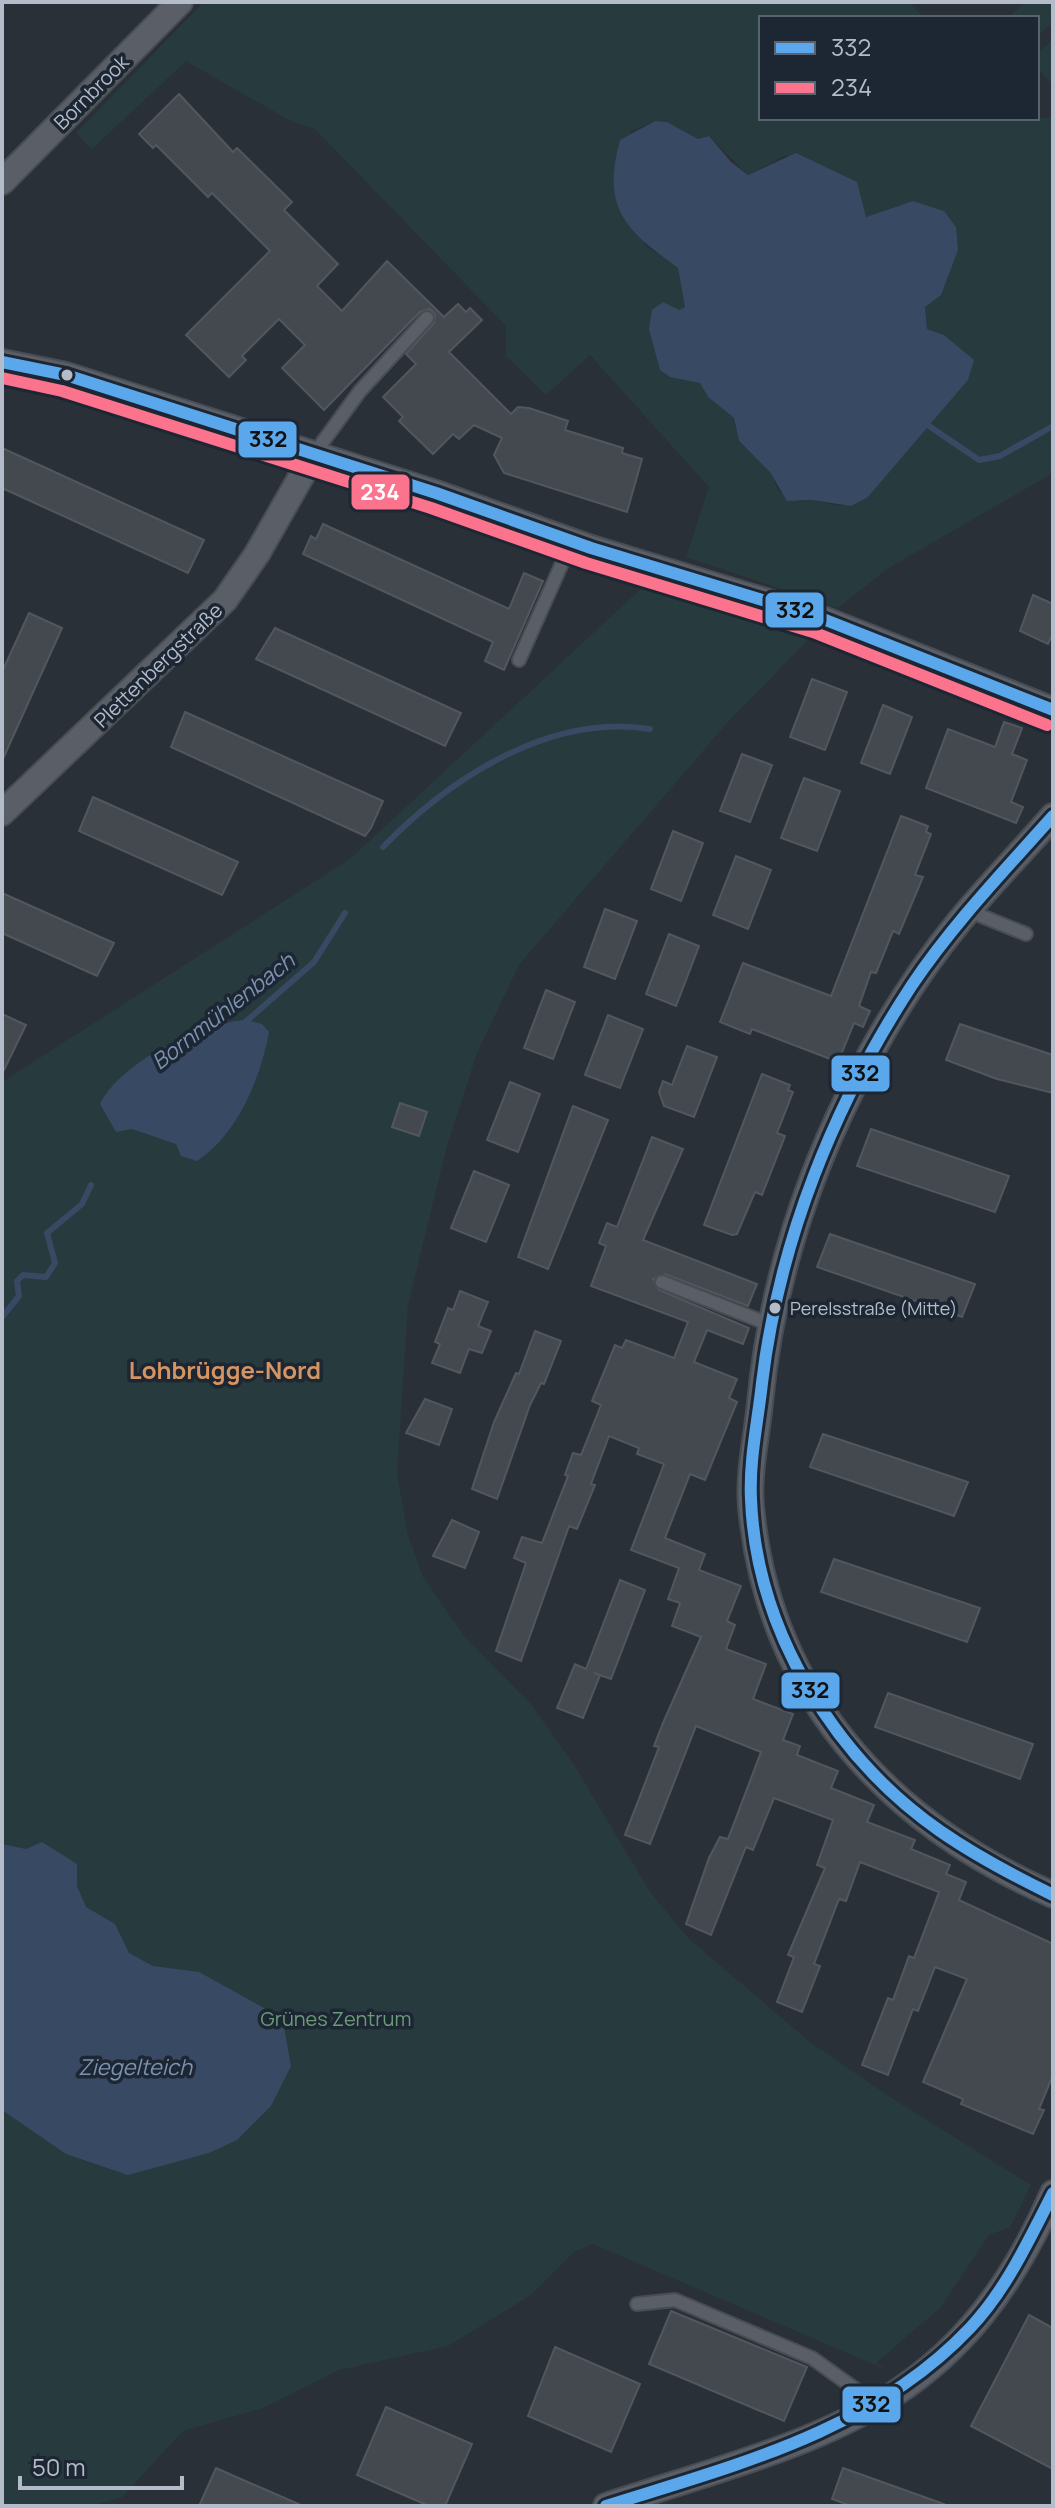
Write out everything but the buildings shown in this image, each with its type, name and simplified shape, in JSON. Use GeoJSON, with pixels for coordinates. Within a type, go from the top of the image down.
{"type":"FeatureCollection","features":[{"type":"Feature","properties":{"kind":"street","name":"Bornbrook"},"geometry":{"type":"LineString","coordinates":[[2,182],[180,2]]}},
{"type":"Feature","properties":{"kind":"street"},"geometry":{"type":"LineString","coordinates":[[2,362],[66,375],[572,541],[818,617],[1053,710]]}},
{"type":"Feature","properties":{"kind":"street","name":"Plettenbergstraße"},"geometry":{"type":"LineString","coordinates":[[2,813],[225,600],[257,554],[314,454]]}},
{"type":"Feature","properties":{"kind":"street"},"geometry":{"type":"LineString","coordinates":[[1053,816],[969,911],[900,1008],[850,1092],[780,1271],[763,1369],[751,1504],[769,1597],[793,1665],[827,1721],[904,1807],[993,1868],[1053,1895]]}},
{"type":"Feature","properties":{"kind":"street"},"geometry":{"type":"LineString","coordinates":[[606,2506],[828,2431],[879,2406],[946,2356],[976,2324],[1032,2238],[1053,2193]]}},
{"type":"Feature","properties":{"kind":"lane"},"geometry":{"type":"LineString","coordinates":[[314,454],[360,391],[427,318]]}},
{"type":"Feature","properties":{"kind":"lane"},"geometry":{"type":"LineString","coordinates":[[519,660],[572,541]]}},
{"type":"Feature","properties":{"kind":"lane"},"geometry":{"type":"LineString","coordinates":[[969,911],[1026,934]]}},
{"type":"Feature","properties":{"kind":"lane"},"geometry":{"type":"LineString","coordinates":[[662,1282],[771,1325]]}},
{"type":"Feature","properties":{"kind":"lane"},"geometry":{"type":"LineString","coordinates":[[637,2304],[675,2300],[684,2310],[759,2342],[812,2358],[879,2406]]}},
{"type":"Feature","properties":{"kind":"green space"},"geometry":{"type":"Polygon","coordinates":[[[204,2],[909,2],[922,16],[759,16],[759,120],[1039,120],[1053,114],[1053,473],[887,569],[838,608],[686,557],[709,487],[590,355],[546,395],[506,356],[506,326],[315,129],[287,119],[186,61],[92,149],[76,133],[204,2]],[[655,121],[631,131],[645,245],[678,268],[685,307],[679,311],[700,382],[708,397],[734,418],[739,442],[771,472],[778,491],[800,502],[812,500],[840,506],[868,497],[968,380],[944,335],[927,329],[925,306],[958,250],[913,201],[866,217],[786,155],[748,175],[709,136],[698,139],[667,122],[655,121]]]}},
{"type":"Feature","properties":{"kind":"green space"},"geometry":{"type":"Polygon","coordinates":[[[1025,2],[1053,2],[1053,22],[1039,35],[1039,16],[1010,16],[1025,2]]]}},
{"type":"Feature","properties":{"kind":"green space"},"geometry":{"type":"Polygon","coordinates":[[[1053,39],[1052,84],[1039,70],[1039,52],[1053,39]]]}},
{"type":"Feature","properties":{"kind":"green space","name":"Grünes Zentrum"},"geometry":{"type":"Polygon","coordinates":[[[644,586],[813,635],[727,723],[519,965],[477,1053],[447,1146],[408,1305],[397,1473],[408,1535],[423,1577],[464,1636],[531,1704],[574,1765],[650,1892],[689,1939],[810,2042],[890,2097],[1031,2185],[1010,2227],[989,2235],[941,2307],[876,2363],[889,2371],[593,2244],[574,2252],[531,2295],[448,2346],[339,2370],[263,2408],[183,2431],[122,2497],[91,2506],[2,2506],[2,1082],[350,859],[644,586]]]}},
{"type":"Feature","properties":{"kind":"water"},"geometry":{"type":"Polygon","coordinates":[[[655,121],[667,122],[698,139],[709,136],[731,162],[748,175],[796,153],[857,182],[866,217],[913,201],[944,211],[956,227],[958,250],[941,295],[925,307],[927,329],[944,335],[974,360],[968,380],[868,497],[851,506],[812,500],[787,501],[770,472],[739,441],[734,418],[708,397],[700,383],[670,377],[660,370],[649,329],[652,310],[663,302],[679,310],[685,307],[678,268],[644,242],[622,216],[614,184],[620,140],[655,121]]]}},
{"type":"Feature","properties":{"kind":"water"},"geometry":{"type":"Polygon","coordinates":[[[247,1020],[262,1024],[269,1032],[265,1050],[245,1104],[211,1150],[197,1161],[181,1156],[176,1144],[132,1129],[116,1132],[100,1104],[125,1074],[186,1036],[229,1022],[247,1020]]]}},
{"type":"Feature","properties":{"kind":"water","name":"Ziegelteich"},"geometry":{"type":"Polygon","coordinates":[[[42,1842],[77,1864],[77,1886],[86,1907],[115,1924],[129,1953],[153,1966],[199,1972],[264,2008],[284,2027],[291,2066],[271,2106],[237,2140],[209,2153],[128,2175],[66,2154],[2,2110],[2,1844],[26,1849],[42,1842]]]}},
{"type":"Feature","properties":{"kind":"waterway","name":"Bornmühlenbach"},"geometry":{"type":"LineString","coordinates":[[929,426],[979,460],[1000,456],[1053,426]]}},
{"type":"Feature","properties":{"kind":"waterway","name":"Bornmühlenbach"},"geometry":{"type":"LineString","coordinates":[[383,847],[439,797],[504,756],[539,741],[576,731],[613,727],[650,729]]}},
{"type":"Feature","properties":{"kind":"waterway","name":"Bornmühlenbach"},"geometry":{"type":"LineString","coordinates":[[243,1024],[314,962],[345,913]]}},
{"type":"Feature","properties":{"kind":"waterway","name":"Bornmühlenbach"},"geometry":{"type":"LineString","coordinates":[[2,1317],[19,1296],[17,1281],[23,1275],[46,1277],[55,1263],[47,1233],[82,1204],[91,1185]]}},
{"type":"Feature","properties":{"kind":"transit line","name":"332"},"geometry":{"type":"LineString","coordinates":[[2,362],[66,375],[436,493],[591,548],[818,617],[1053,710]]}},
{"type":"Feature","properties":{"kind":"transit line","name":"234"},"geometry":{"type":"LineString","coordinates":[[2,378],[62,391],[431,508],[586,563],[813,632],[1047,725]]}},
{"type":"Feature","properties":{"kind":"transit line","name":"332"},"geometry":{"type":"LineString","coordinates":[[1053,816],[928,962],[884,1030],[835,1126],[796,1226],[782,1278],[762,1383],[751,1484],[756,1548],[768,1596],[785,1642],[835,1728],[866,1766],[902,1801],[940,1831],[995,1865],[1053,1895]]}},
{"type":"Feature","properties":{"kind":"transit line","name":"332"},"geometry":{"type":"LineString","coordinates":[[606,2506],[753,2459],[846,2419],[890,2394],[932,2364],[983,2313],[1016,2264],[1053,2193]]}},
{"type":"Feature","properties":{"kind":"place","name":"Perelsstraße (Mitte)"},"geometry":{"type":"Point","coordinates":[775,1308]}},
{"type":"Feature","properties":{"kind":"district","name":"Lohbrügge-Nord"},"geometry":{"type":"Point","coordinates":[225,1369]}}]}
